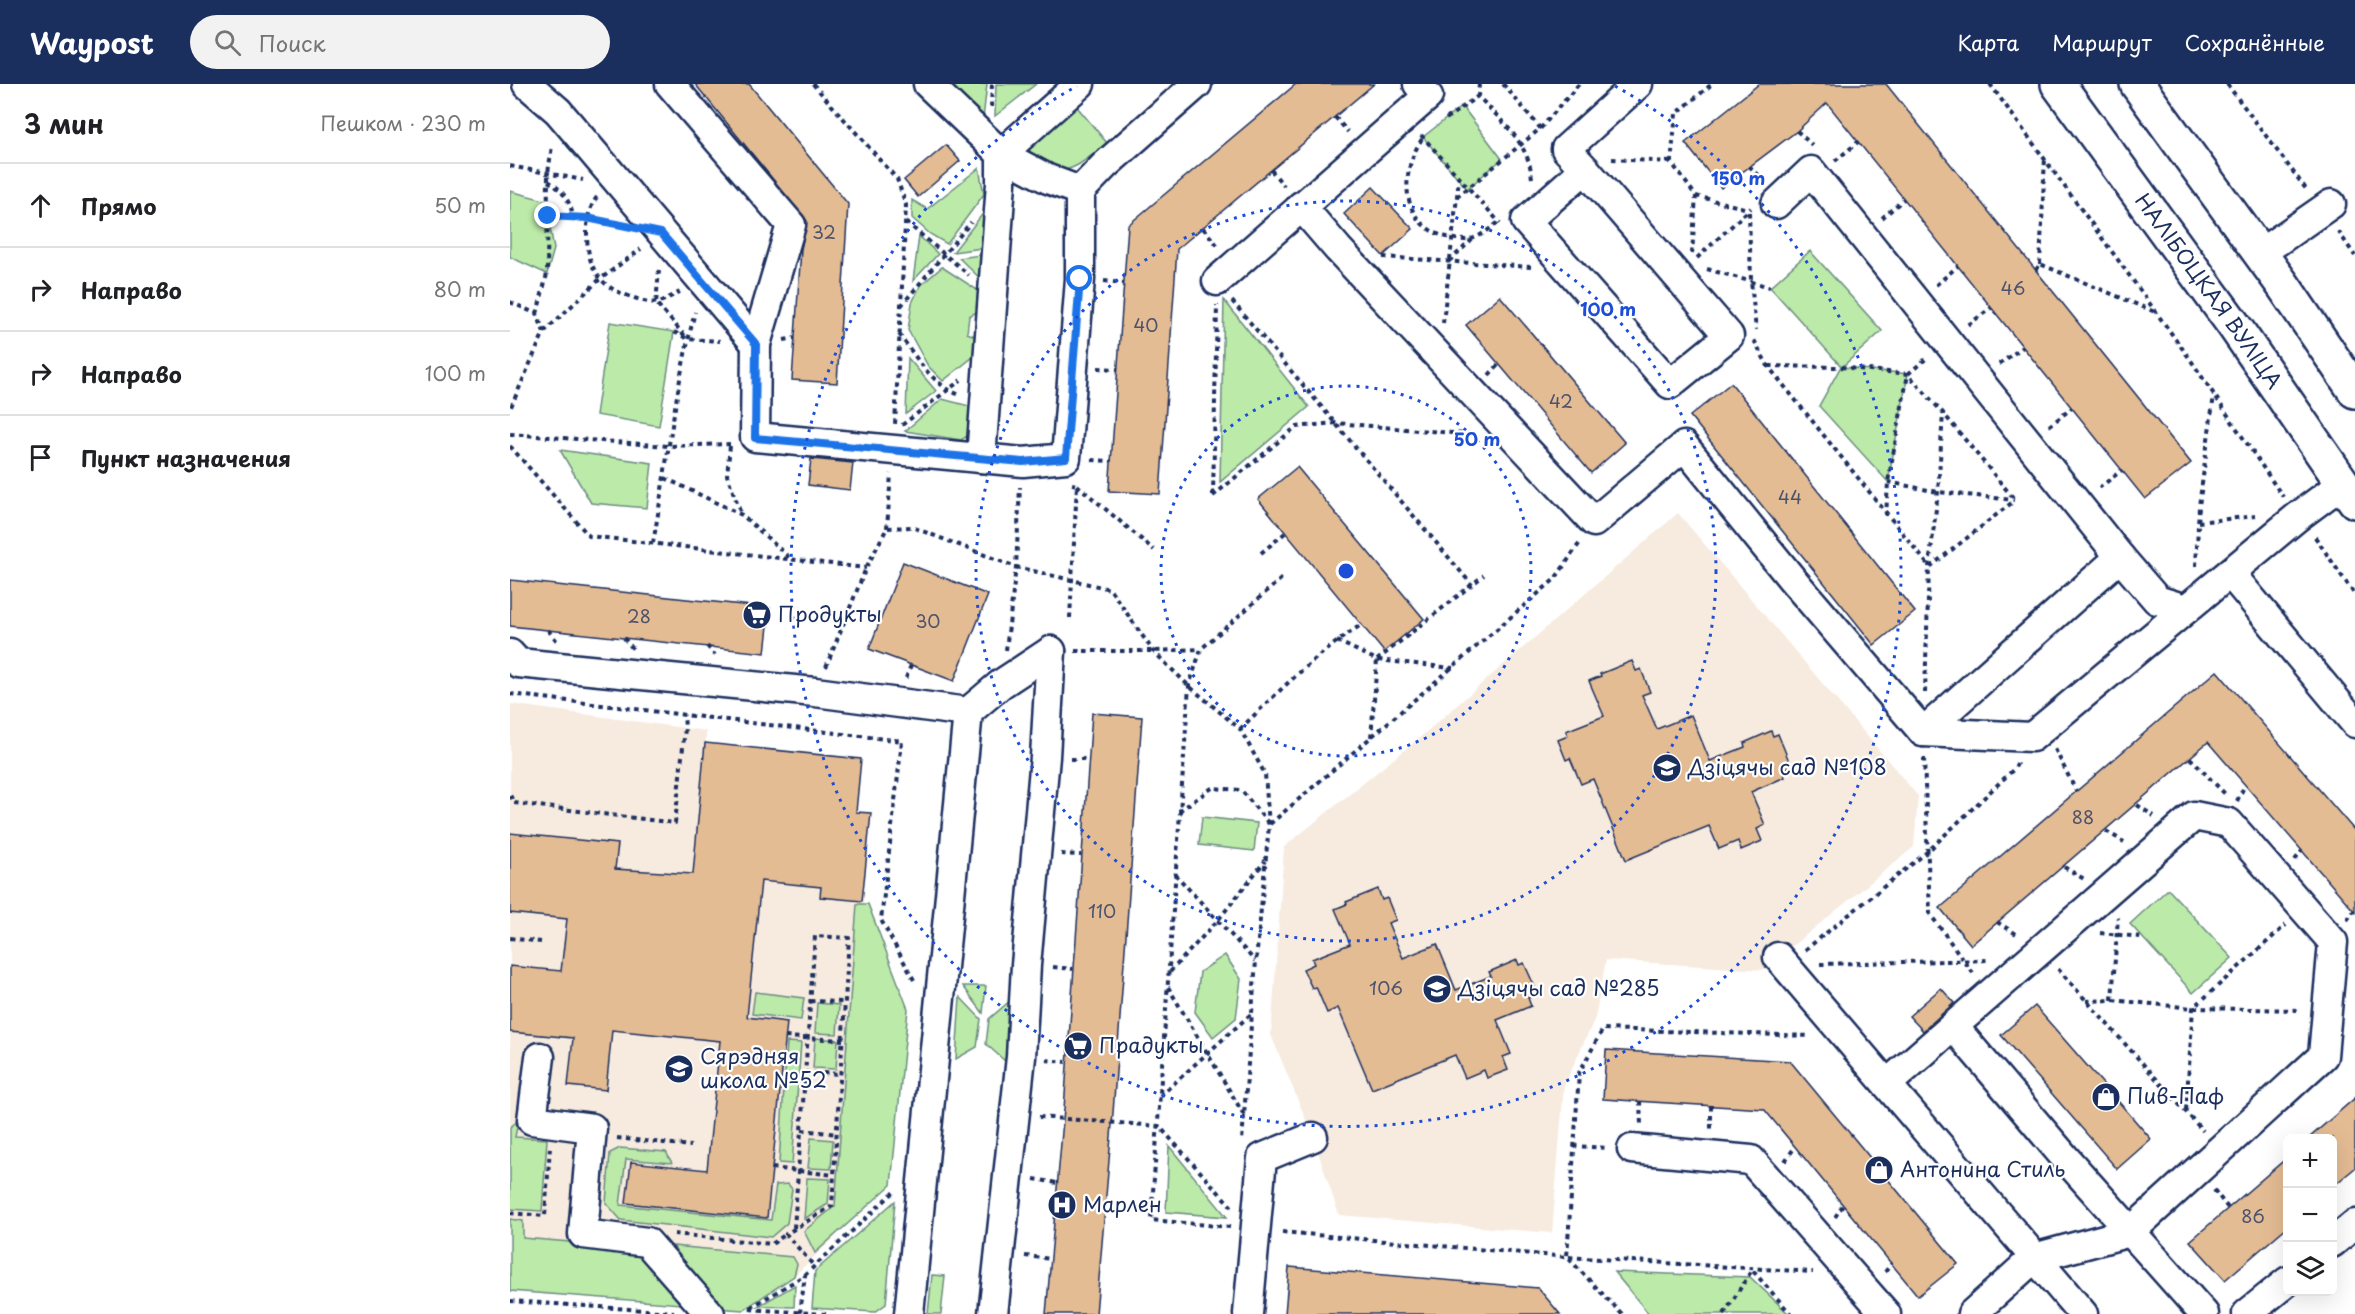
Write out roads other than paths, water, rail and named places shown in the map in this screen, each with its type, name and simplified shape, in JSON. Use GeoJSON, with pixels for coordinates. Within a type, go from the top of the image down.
{"type":"FeatureCollection","features":[{"type":"Feature","properties":{"kind":"main road","name":"НАЛІБОЦКАЯ ВУЛІЦА"},"geometry":{"type":"LineString","coordinates":[[2058,84],[2233,324],[2349,492]]}},
{"type":"Feature","properties":{"kind":"main road"},"geometry":{"type":"LineString","coordinates":[[2137,84],[2283,285],[2355,391]]}},
{"type":"Feature","properties":{"kind":"lane"},"geometry":{"type":"LineString","coordinates":[[527,84],[558,111],[609,181],[661,233],[756,344]]}},
{"type":"Feature","properties":{"kind":"lane"},"geometry":{"type":"LineString","coordinates":[[670,84],[791,225],[756,344],[742,441],[981,458],[1023,462],[1066,471],[1080,279],[1080,191],[1105,165],[1197,84]]}},
{"type":"Feature","properties":{"kind":"lane"},"geometry":{"type":"LineString","coordinates":[[928,84],[1001,154],[1048,179],[1080,191]]}},
{"type":"Feature","properties":{"kind":"lane"},"geometry":{"type":"LineString","coordinates":[[981,458],[1001,183],[1001,154],[1080,84]]}},
{"type":"Feature","properties":{"kind":"lane"},"geometry":{"type":"LineString","coordinates":[[1217,281],[1301,206],[1413,127],[1428,96],[1418,84]]}},
{"type":"Feature","properties":{"kind":"lane"},"geometry":{"type":"LineString","coordinates":[[1580,163],[1526,221],[1670,384],[1729,336],[1683,270],[1580,163],[1566,149],[1638,84]]}},
{"type":"Feature","properties":{"kind":"lane"},"geometry":{"type":"LineString","coordinates":[[1766,200],[1811,171],[2120,557],[2157,600],[2186,609]]}},
{"type":"Feature","properties":{"kind":"lane"},"geometry":{"type":"LineString","coordinates":[[1301,206],[1343,254],[1594,522],[1684,446],[1792,579],[1923,732],[2038,732],[2296,518],[2349,492]]}},
{"type":"Feature","properties":{"kind":"lane"},"geometry":{"type":"LineString","coordinates":[[2259,254],[2326,207]]}},
{"type":"Feature","properties":{"kind":"lane"},"geometry":{"type":"LineString","coordinates":[[1923,732],[2120,557]]}},
{"type":"Feature","properties":{"kind":"lane"},"geometry":{"type":"LineString","coordinates":[[2230,573],[2355,723]]}},
{"type":"Feature","properties":{"kind":"lane"},"geometry":{"type":"LineString","coordinates":[[909,1314],[968,712],[1001,684],[1052,651],[1026,964],[1022,1057],[993,1314]]}},
{"type":"Feature","properties":{"kind":"lane"},"geometry":{"type":"LineString","coordinates":[[510,654],[518,663],[815,692],[968,712]]}},
{"type":"Feature","properties":{"kind":"lane"},"geometry":{"type":"LineString","coordinates":[[1887,1084],[2194,816],[2229,823],[2333,942],[2323,1056],[2130,1232],[2034,1258],[1988,1309]]}},
{"type":"Feature","properties":{"kind":"lane"},"geometry":{"type":"LineString","coordinates":[[1782,961],[2083,1314]]}},
{"type":"Feature","properties":{"kind":"lane"},"geometry":{"type":"LineString","coordinates":[[1954,1027],[2130,1232],[2204,1314]]}},
{"type":"Feature","properties":{"kind":"lane"},"geometry":{"type":"LineString","coordinates":[[540,1057],[532,1120],[592,1128],[583,1234],[647,1242],[710,1314]]}},
{"type":"Feature","properties":{"kind":"lane"},"geometry":{"type":"LineString","coordinates":[[1248,1314],[1262,1158],[1313,1137]]}},
{"type":"Feature","properties":{"kind":"lane"},"geometry":{"type":"LineString","coordinates":[[1632,1149],[1751,1160],[1886,1314]]}},
{"type":"Feature","properties":{"kind":"lane"},"geometry":{"type":"LineString","coordinates":[[2333,1242],[2355,1224]]}},
{"type":"Feature","properties":{"kind":"lane"},"geometry":{"type":"LineString","coordinates":[[2247,1314],[2283,1285]]}},
{"type":"Feature","properties":{"kind":"place","name":"Продукты"},"geometry":{"type":"Point","coordinates":[757,615]}},
{"type":"Feature","properties":{"kind":"place","name":"Дзіцячы сад №108"},"geometry":{"type":"Point","coordinates":[1667,768]}},
{"type":"Feature","properties":{"kind":"place","name":"Дзіцячы сад №285"},"geometry":{"type":"Point","coordinates":[1437,989]}},
{"type":"Feature","properties":{"kind":"place","name":"Прадукты"},"geometry":{"type":"Point","coordinates":[1078,1046]}},
{"type":"Feature","properties":{"kind":"place","name":"Сярэдняя школа №52"},"geometry":{"type":"Point","coordinates":[679,1069]}},
{"type":"Feature","properties":{"kind":"place","name":"Пив-Паф"},"geometry":{"type":"Point","coordinates":[2106,1097]}},
{"type":"Feature","properties":{"kind":"place","name":"Антонина Стиль"},"geometry":{"type":"Point","coordinates":[1879,1170]}},
{"type":"Feature","properties":{"kind":"place","name":"Марлен"},"geometry":{"type":"Point","coordinates":[1062,1205]}}]}
